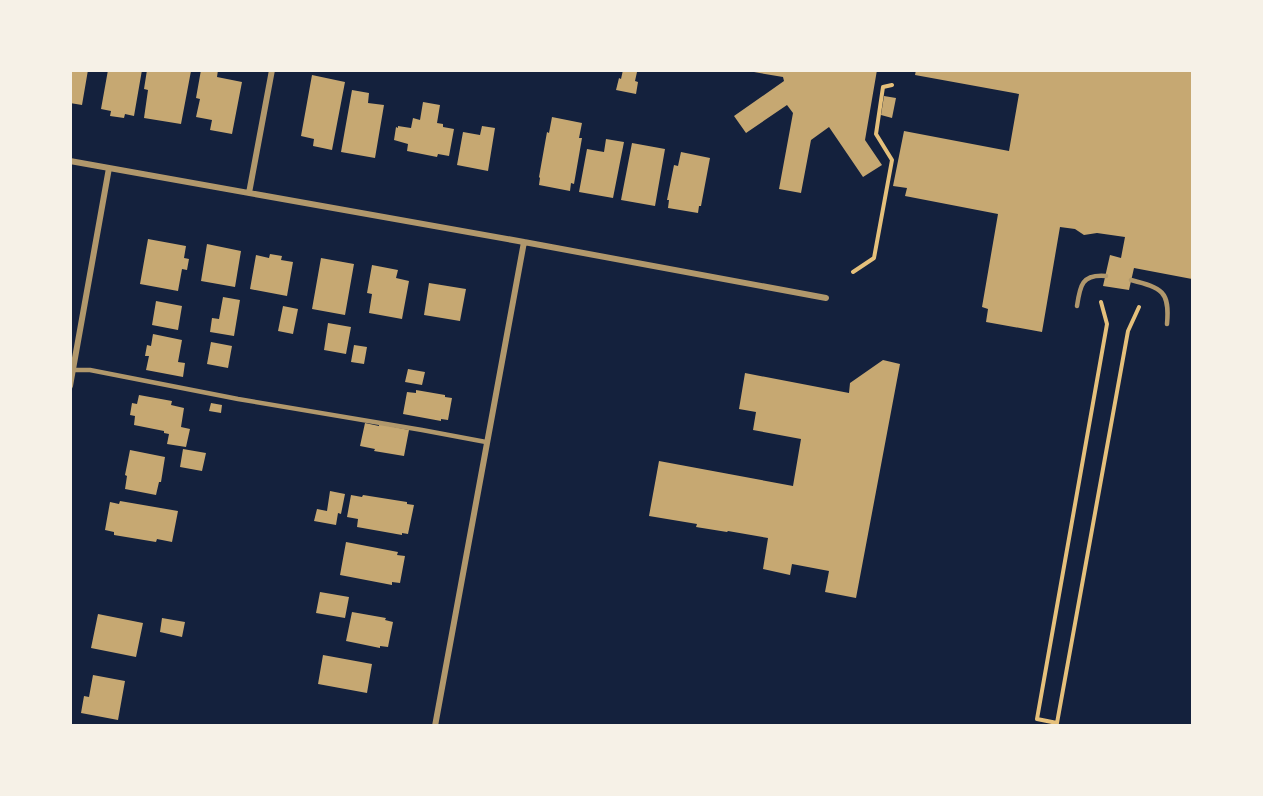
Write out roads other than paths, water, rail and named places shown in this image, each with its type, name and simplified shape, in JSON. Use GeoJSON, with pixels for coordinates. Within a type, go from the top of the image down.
{"type":"FeatureCollection","features":[{"type":"Feature","properties":{"kind":"street"},"geometry":{"type":"LineString","coordinates":[[249,193],[272,70]]}},
{"type":"Feature","properties":{"kind":"street"},"geometry":{"type":"LineString","coordinates":[[70,161],[826,298]]}},
{"type":"Feature","properties":{"kind":"street"},"geometry":{"type":"LineString","coordinates":[[70,386],[109,168]]}},
{"type":"Feature","properties":{"kind":"street"},"geometry":{"type":"LineString","coordinates":[[435,726],[524,242]]}},
{"type":"Feature","properties":{"kind":"lane"},"geometry":{"type":"LineString","coordinates":[[1077,306],[1086,278],[1093,275],[1106,276]]}},
{"type":"Feature","properties":{"kind":"lane"},"geometry":{"type":"LineString","coordinates":[[1131,280],[1152,285],[1166,298],[1167,324]]}},
{"type":"Feature","properties":{"kind":"lane"},"geometry":{"type":"LineString","coordinates":[[72,370],[90,370],[238,399],[486,442]]}}]}
